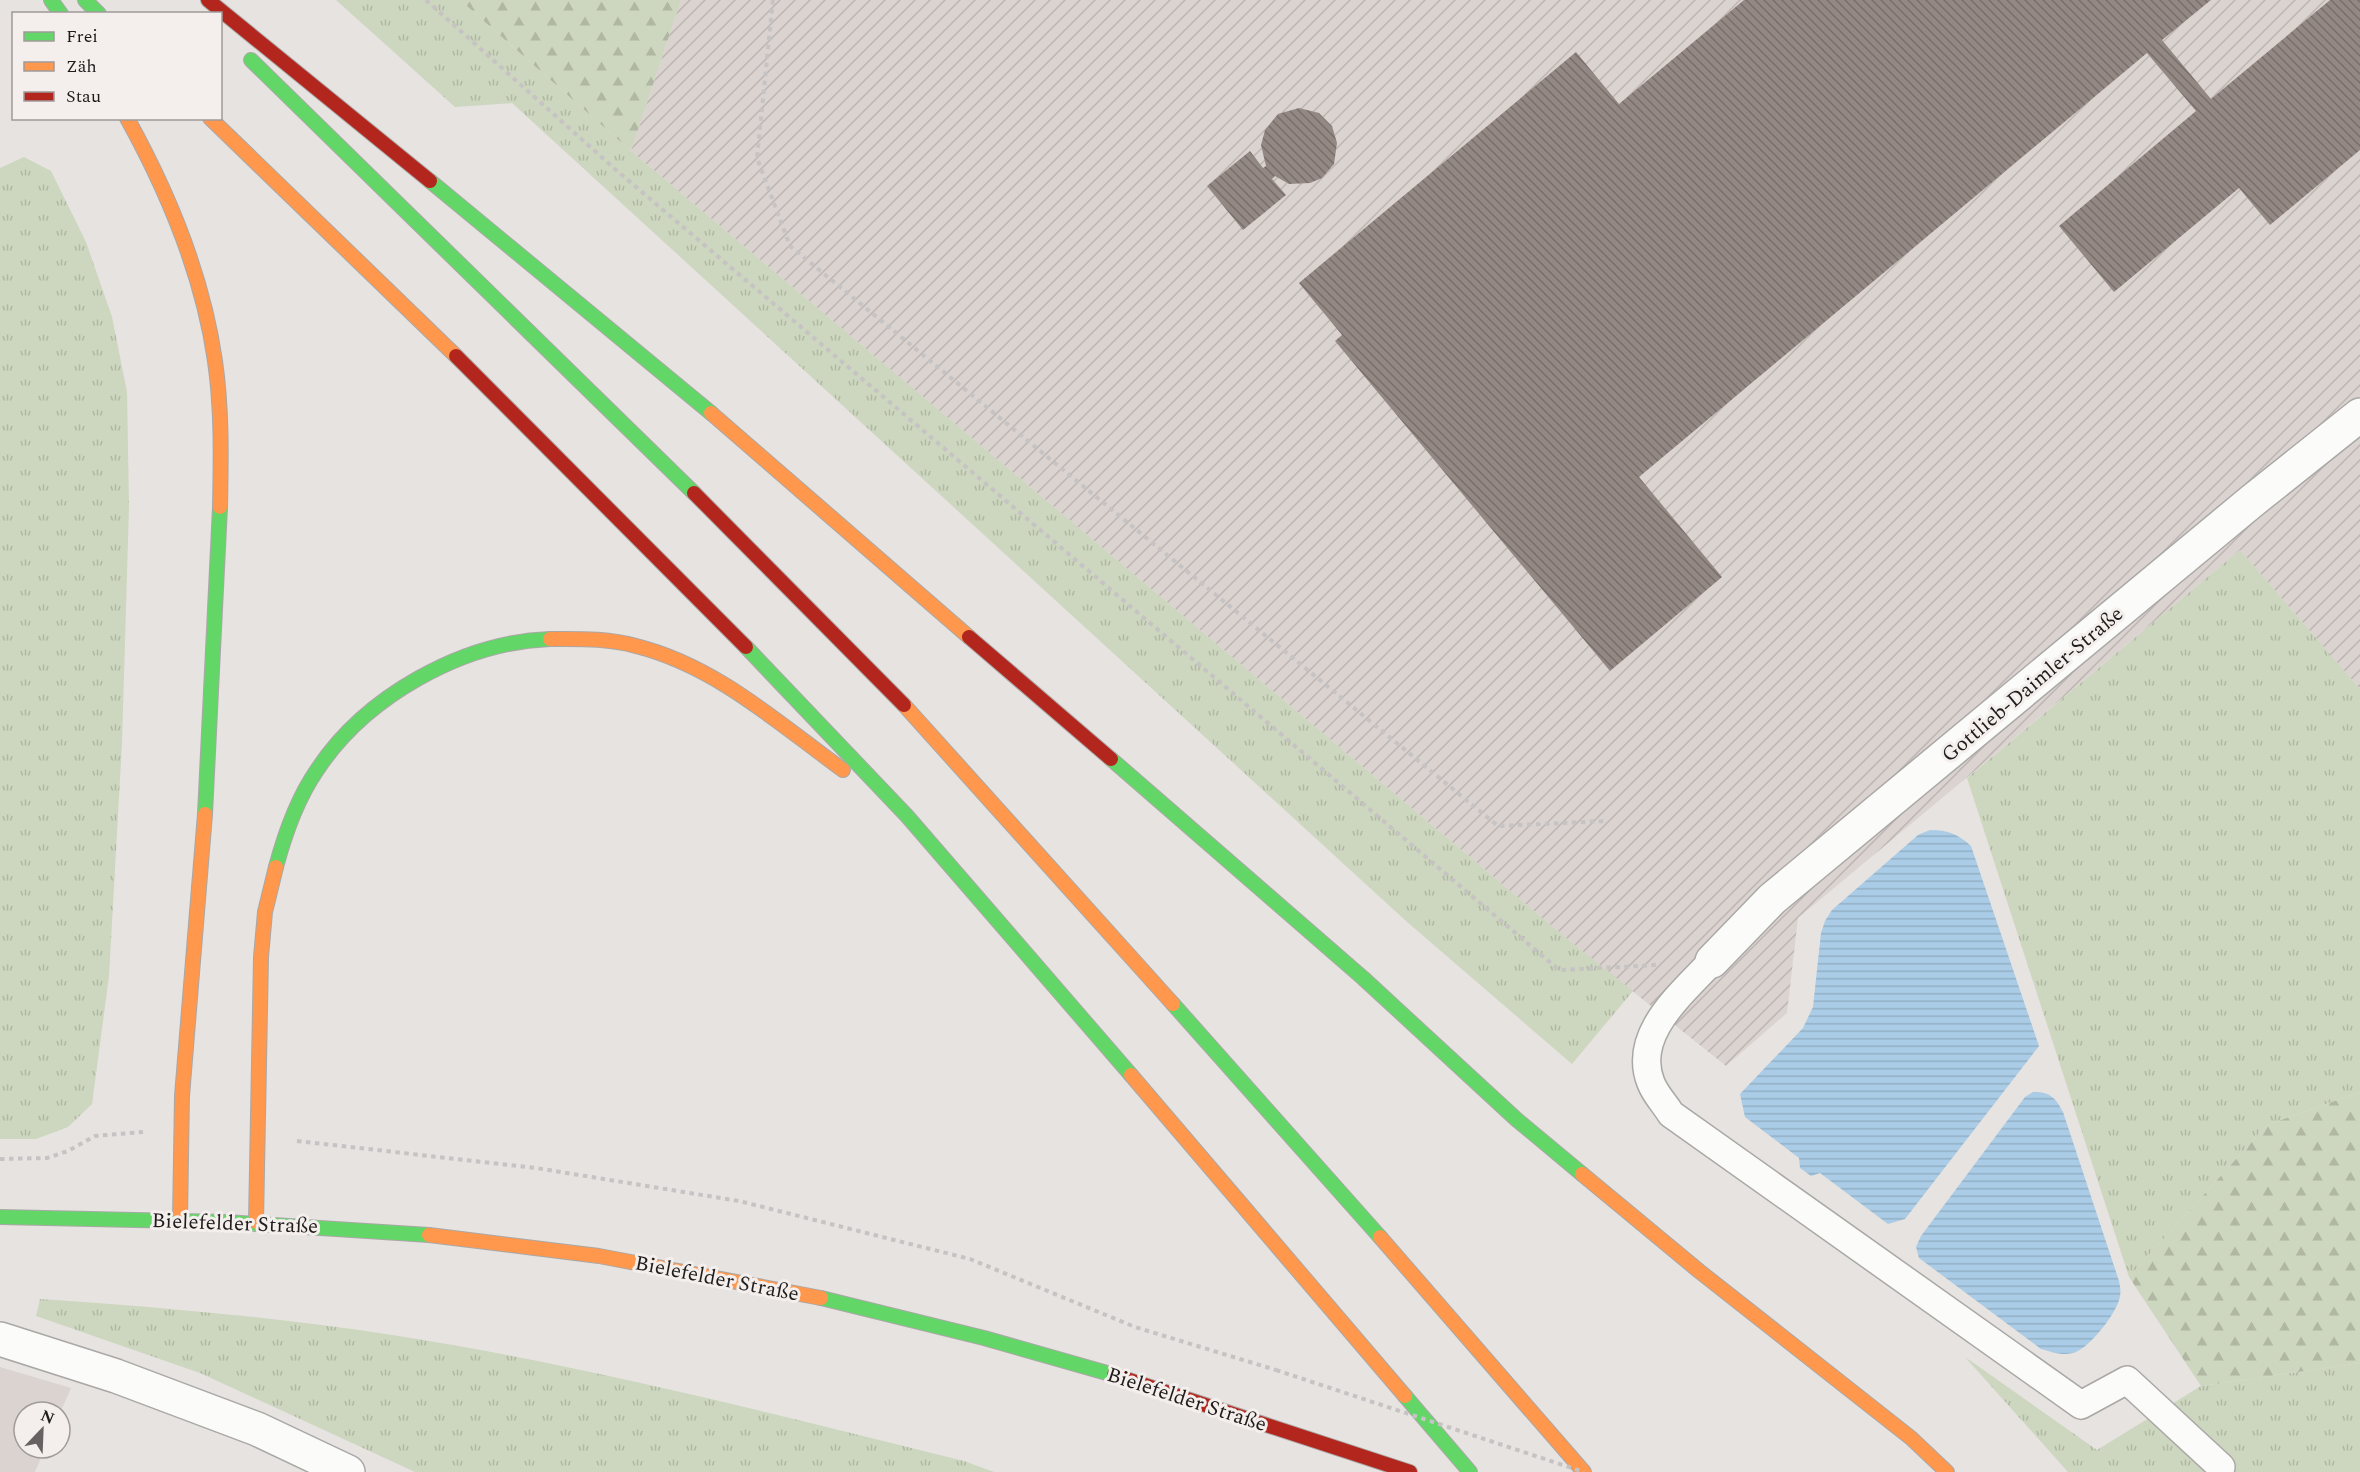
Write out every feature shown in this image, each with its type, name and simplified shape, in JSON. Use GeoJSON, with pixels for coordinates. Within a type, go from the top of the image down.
{"type":"FeatureCollection","features":[{"type":"Feature","properties":{"kind":"main road"},"geometry":{"type":"LineString","coordinates":[[85,0],[97,12]]}},
{"type":"Feature","properties":{"kind":"main road"},"geometry":{"type":"LineString","coordinates":[[222,22],[682,388],[1363,978],[1516,1119],[1699,1271],[1911,1438],[1947,1472]]}},
{"type":"Feature","properties":{"kind":"main road"},"geometry":{"type":"LineString","coordinates":[[237,47],[762,559],[917,718],[1436,1299],[1584,1472]]}},
{"type":"Feature","properties":{"kind":"main road"},"geometry":{"type":"LineString","coordinates":[[128,120],[143,147],[183,240],[200,295],[215,361],[220,429],[220,505],[208,774],[182,1096],[180,1219]]}},
{"type":"Feature","properties":{"kind":"main road"},"geometry":{"type":"LineString","coordinates":[[212,120],[436,335],[750,651],[907,816],[1011,934],[1470,1472]]}},
{"type":"Feature","properties":{"kind":"main road"},"geometry":{"type":"LineString","coordinates":[[256,1222],[260,959],[274,871],[294,811],[325,759],[361,718],[404,686],[454,661],[505,643],[564,639],[600,640],[642,647],[682,661],[720,682],[907,816]]}},
{"type":"Feature","properties":{"kind":"main road","name":"Bielefelder Straße"},"geometry":{"type":"LineString","coordinates":[[0,1217],[180,1219],[424,1233],[620,1259],[778,1289],[1039,1353],[1171,1393],[1410,1472]]}},
{"type":"Feature","properties":{"kind":"street","name":"Gottlieb-Daimler-Straße"},"geometry":{"type":"LineString","coordinates":[[1712,961],[1772,899],[2242,508],[2360,415]]}},
{"type":"Feature","properties":{"kind":"street"},"geometry":{"type":"LineString","coordinates":[[0,1339],[116,1376],[257,1429],[348,1472]]}},
{"type":"Feature","properties":{"kind":"lane"},"geometry":{"type":"LineString","coordinates":[[1712,961],[1670,1006],[1649,1042],[1645,1061],[1651,1084],[1671,1114],[2081,1405],[2127,1380],[2221,1467]]}},
{"type":"Feature","properties":{"kind":"path"},"geometry":{"type":"LineString","coordinates":[[426,0],[616,170],[1559,970],[1712,961]]}},
{"type":"Feature","properties":{"kind":"path"},"geometry":{"type":"LineString","coordinates":[[773,0],[757,158],[790,246],[1498,826],[1608,821]]}},
{"type":"Feature","properties":{"kind":"path"},"geometry":{"type":"LineString","coordinates":[[0,1159],[47,1158],[68,1151],[95,1136],[133,1132]]}},
{"type":"Feature","properties":{"kind":"path"},"geometry":{"type":"LineString","coordinates":[[312,1143],[536,1168],[739,1201],[970,1259],[1135,1327],[1276,1370],[1584,1472]]}},
{"type":"Feature","properties":{"kind":"shaded area"},"geometry":{"type":"Polygon","coordinates":[[[681,0],[2360,0],[2360,689],[2240,550],[1798,918],[1787,1013],[1726,1066],[1571,942],[631,151],[681,0]]]}},
{"type":"Feature","properties":{"kind":"shaded area"},"geometry":{"type":"Polygon","coordinates":[[[0,1367],[71,1388],[66,1400],[12,1400],[12,1460],[40,1460],[35,1472],[0,1472],[0,1367]]]}},
{"type":"Feature","properties":{"kind":"green space"},"geometry":{"type":"Polygon","coordinates":[[[336,0],[460,0],[631,151],[1571,942],[1633,991],[1572,1064],[1406,921],[512,103],[455,107],[336,0]]]}},
{"type":"Feature","properties":{"kind":"green space"},"geometry":{"type":"Polygon","coordinates":[[[460,0],[681,0],[631,151],[460,0]]]}},
{"type":"Feature","properties":{"kind":"green space"},"geometry":{"type":"Polygon","coordinates":[[[24,157],[51,171],[86,242],[112,317],[127,392],[129,506],[122,743],[109,976],[92,1104],[68,1127],[36,1139],[0,1139],[0,168],[24,157]]]}},
{"type":"Feature","properties":{"kind":"green space"},"geometry":{"type":"Polygon","coordinates":[[[2240,550],[2360,689],[2360,1092],[2267,1125],[2129,1277],[1967,778],[2240,550]]]}},
{"type":"Feature","properties":{"kind":"green space"},"geometry":{"type":"Polygon","coordinates":[[[2360,1092],[2360,1363],[2201,1386],[2129,1277],[2267,1125],[2360,1092]]]}},
{"type":"Feature","properties":{"kind":"green space"},"geometry":{"type":"Polygon","coordinates":[[[40,1299],[260,1318],[464,1347],[750,1408],[964,1461],[994,1472],[415,1472],[200,1373],[36,1316],[40,1299]]]}},
{"type":"Feature","properties":{"kind":"green space"},"geometry":{"type":"Polygon","coordinates":[[[1965,1357],[2097,1450],[2201,1386],[2360,1363],[2360,1472],[2068,1472],[1965,1357]]]}},
{"type":"Feature","properties":{"kind":"water"},"geometry":{"type":"Polygon","coordinates":[[[1930,830],[1952,834],[1962,838],[1971,846],[2039,1046],[1905,1219],[1888,1224],[1820,1173],[1811,1176],[1800,1168],[1799,1158],[1745,1117],[1740,1094],[1803,1028],[1813,1007],[1821,933],[1832,910],[1918,835],[1930,830]]]}},
{"type":"Feature","properties":{"kind":"water"},"geometry":{"type":"Polygon","coordinates":[[[2033,1092],[2051,1096],[2063,1112],[2120,1287],[2118,1303],[2102,1329],[2087,1345],[2069,1354],[2041,1349],[1919,1258],[1916,1247],[1921,1236],[2025,1097],[2033,1092]]]}},
{"type":"Feature","properties":{"kind":"building"},"geometry":{"type":"Polygon","coordinates":[[[1744,0],[2211,0],[2162,40],[2211,99],[2330,0],[2360,0],[2360,150],[2270,225],[2239,188],[2114,292],[2059,226],[2196,111],[2147,53],[1639,477],[1722,577],[1610,671],[1335,341],[1342,335],[1299,283],[1576,52],[1619,104],[1744,0]]]}},
{"type":"Feature","properties":{"kind":"building"},"geometry":{"type":"Polygon","coordinates":[[[1299,108],[1319,113],[1332,126],[1337,143],[1334,164],[1322,178],[1310,183],[1289,184],[1275,176],[1272,179],[1286,195],[1243,230],[1207,186],[1250,151],[1263,168],[1266,166],[1261,145],[1265,130],[1278,114],[1299,108]]]}},
{"type":"Feature","properties":{"kind":"traffic: fast"},"geometry":{"type":"LineString","coordinates":[[51,0],[60,12]]}},
{"type":"Feature","properties":{"kind":"traffic: fast"},"geometry":{"type":"LineString","coordinates":[[85,0],[97,12]]}},
{"type":"Feature","properties":{"kind":"traffic: fast"},"geometry":{"type":"LineString","coordinates":[[251,60],[694,493]]}},
{"type":"Feature","properties":{"kind":"traffic: fast"},"geometry":{"type":"LineString","coordinates":[[430,181],[711,413]]}},
{"type":"Feature","properties":{"kind":"traffic: fast"},"geometry":{"type":"LineString","coordinates":[[205,814],[220,507]]}},
{"type":"Feature","properties":{"kind":"traffic: fast"},"geometry":{"type":"LineString","coordinates":[[276,867],[292,817],[303,793],[337,744],[361,719],[418,678],[450,663],[483,650],[517,642],[550,639]]}},
{"type":"Feature","properties":{"kind":"traffic: fast"},"geometry":{"type":"LineString","coordinates":[[746,647],[907,816],[1131,1075]]}},
{"type":"Feature","properties":{"kind":"traffic: fast"},"geometry":{"type":"LineString","coordinates":[[1111,759],[1363,978],[1516,1119],[1582,1174]]}},
{"type":"Feature","properties":{"kind":"traffic: fast"},"geometry":{"type":"LineString","coordinates":[[1173,1004],[1380,1237]]}},
{"type":"Feature","properties":{"kind":"traffic: fast"},"geometry":{"type":"LineString","coordinates":[[0,1217],[226,1222],[429,1235]]}},
{"type":"Feature","properties":{"kind":"traffic: fast"},"geometry":{"type":"LineString","coordinates":[[821,1298],[984,1338],[1114,1375]]}},
{"type":"Feature","properties":{"kind":"traffic: fast"},"geometry":{"type":"LineString","coordinates":[[1405,1396],[1470,1472]]}},
{"type":"Feature","properties":{"kind":"traffic: slow"},"geometry":{"type":"LineString","coordinates":[[128,120],[170,205],[202,298],[215,361],[219,397],[220,507]]}},
{"type":"Feature","properties":{"kind":"traffic: slow"},"geometry":{"type":"LineString","coordinates":[[212,120],[456,356]]}},
{"type":"Feature","properties":{"kind":"traffic: slow"},"geometry":{"type":"LineString","coordinates":[[711,413],[969,637]]}},
{"type":"Feature","properties":{"kind":"traffic: slow"},"geometry":{"type":"LineString","coordinates":[[550,639],[625,643],[665,655],[693,667],[770,715],[843,770]]}},
{"type":"Feature","properties":{"kind":"traffic: slow"},"geometry":{"type":"LineString","coordinates":[[904,705],[1173,1004]]}},
{"type":"Feature","properties":{"kind":"traffic: slow"},"geometry":{"type":"LineString","coordinates":[[180,1219],[182,1096],[205,814]]}},
{"type":"Feature","properties":{"kind":"traffic: slow"},"geometry":{"type":"LineString","coordinates":[[256,1222],[261,957],[265,912],[276,867]]}},
{"type":"Feature","properties":{"kind":"traffic: slow"},"geometry":{"type":"LineString","coordinates":[[1131,1075],[1405,1396]]}},
{"type":"Feature","properties":{"kind":"traffic: slow"},"geometry":{"type":"LineString","coordinates":[[1582,1174],[1699,1271],[1911,1438],[1947,1472]]}},
{"type":"Feature","properties":{"kind":"traffic: slow"},"geometry":{"type":"LineString","coordinates":[[429,1235],[599,1256],[821,1298]]}},
{"type":"Feature","properties":{"kind":"traffic: slow"},"geometry":{"type":"LineString","coordinates":[[1380,1237],[1584,1472]]}},
{"type":"Feature","properties":{"kind":"traffic: jam"},"geometry":{"type":"LineString","coordinates":[[208,0],[430,181]]}},
{"type":"Feature","properties":{"kind":"traffic: jam"},"geometry":{"type":"LineString","coordinates":[[456,356],[746,647]]}},
{"type":"Feature","properties":{"kind":"traffic: jam"},"geometry":{"type":"LineString","coordinates":[[694,493],[904,705]]}},
{"type":"Feature","properties":{"kind":"traffic: jam"},"geometry":{"type":"LineString","coordinates":[[969,637],[1111,759]]}},
{"type":"Feature","properties":{"kind":"traffic: jam"},"geometry":{"type":"LineString","coordinates":[[1114,1375],[1410,1472]]}}]}
